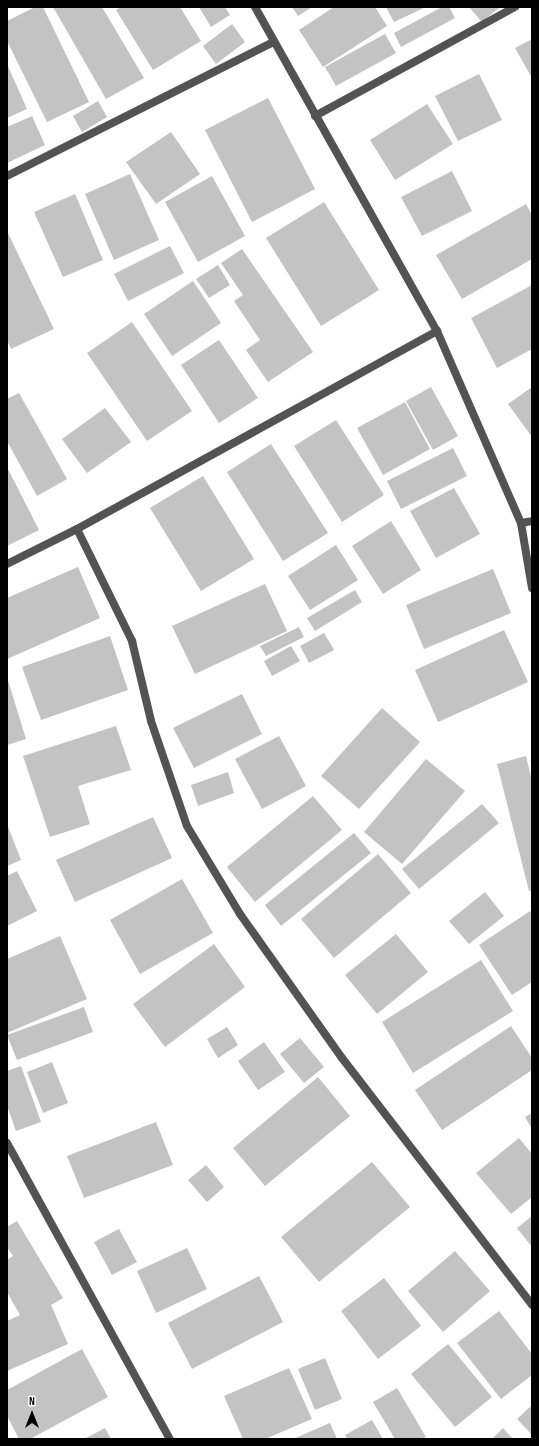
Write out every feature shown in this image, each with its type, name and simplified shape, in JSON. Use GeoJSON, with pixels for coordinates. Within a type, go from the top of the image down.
{"type":"FeatureCollection","features":[{"type":"Feature","properties":{"kind":"street"},"geometry":{"type":"LineString","coordinates":[[256,7],[273,42],[438,331],[522,523],[532,588]]}},
{"type":"Feature","properties":{"kind":"street"},"geometry":{"type":"LineString","coordinates":[[315,116],[515,7]]}},
{"type":"Feature","properties":{"kind":"street"},"geometry":{"type":"LineString","coordinates":[[7,176],[273,42]]}},
{"type":"Feature","properties":{"kind":"street"},"geometry":{"type":"LineString","coordinates":[[7,564],[77,529],[438,331]]}},
{"type":"Feature","properties":{"kind":"street"},"geometry":{"type":"LineString","coordinates":[[522,523],[532,521]]}},
{"type":"Feature","properties":{"kind":"street"},"geometry":{"type":"LineString","coordinates":[[77,529],[132,641],[151,721],[187,826],[240,914],[342,1058],[532,1305]]}},
{"type":"Feature","properties":{"kind":"street"},"geometry":{"type":"LineString","coordinates":[[7,1143],[170,1439]]}},
{"type":"Feature","properties":{"kind":"building"},"geometry":{"type":"Polygon","coordinates":[[[35,7],[43,7],[89,102],[47,122],[7,41],[7,21],[35,7]]]}},
{"type":"Feature","properties":{"kind":"building"},"geometry":{"type":"Polygon","coordinates":[[[53,7],[102,7],[144,78],[106,99],[53,7]]]}},
{"type":"Feature","properties":{"kind":"building"},"geometry":{"type":"Polygon","coordinates":[[[121,7],[180,7],[201,41],[153,70],[116,10],[121,7]]]}},
{"type":"Feature","properties":{"kind":"building"},"geometry":{"type":"Polygon","coordinates":[[[199,7],[225,7],[230,15],[211,27],[199,7]]]}},
{"type":"Feature","properties":{"kind":"building"},"geometry":{"type":"Polygon","coordinates":[[[292,7],[312,7],[298,16],[292,7]]]}},
{"type":"Feature","properties":{"kind":"building"},"geometry":{"type":"Polygon","coordinates":[[[334,7],[375,7],[387,26],[323,67],[299,30],[334,7]]]}},
{"type":"Feature","properties":{"kind":"building"},"geometry":{"type":"Polygon","coordinates":[[[386,7],[426,7],[394,22],[386,7]]]}},
{"type":"Feature","properties":{"kind":"building"},"geometry":{"type":"Polygon","coordinates":[[[442,7],[449,7],[455,18],[401,47],[394,33],[442,7]]]}},
{"type":"Feature","properties":{"kind":"building"},"geometry":{"type":"Polygon","coordinates":[[[469,7],[500,7],[482,22],[469,7]]]}},
{"type":"Feature","properties":{"kind":"building"},"geometry":{"type":"Polygon","coordinates":[[[232,24],[245,42],[216,64],[203,46],[232,24]]]}},
{"type":"Feature","properties":{"kind":"building"},"geometry":{"type":"Polygon","coordinates":[[[385,34],[396,53],[336,86],[325,67],[385,34]]]}},
{"type":"Feature","properties":{"kind":"building"},"geometry":{"type":"Polygon","coordinates":[[[532,39],[532,78],[515,48],[532,39]]]}},
{"type":"Feature","properties":{"kind":"building"},"geometry":{"type":"Polygon","coordinates":[[[7,64],[27,109],[7,118],[7,64]]]}},
{"type":"Feature","properties":{"kind":"building"},"geometry":{"type":"Polygon","coordinates":[[[479,74],[502,120],[458,141],[435,96],[479,74]]]}},
{"type":"Feature","properties":{"kind":"building"},"geometry":{"type":"Polygon","coordinates":[[[268,98],[315,189],[252,222],[205,130],[268,98]]]}},
{"type":"Feature","properties":{"kind":"building"},"geometry":{"type":"Polygon","coordinates":[[[98,101],[107,117],[82,132],[73,116],[98,101]]]}},
{"type":"Feature","properties":{"kind":"building"},"geometry":{"type":"Polygon","coordinates":[[[427,104],[453,144],[395,180],[370,140],[427,104]]]}},
{"type":"Feature","properties":{"kind":"building"},"geometry":{"type":"Polygon","coordinates":[[[32,116],[45,145],[7,163],[7,127],[32,116]]]}},
{"type":"Feature","properties":{"kind":"building"},"geometry":{"type":"Polygon","coordinates":[[[171,132],[200,174],[156,204],[126,162],[171,132]]]}},
{"type":"Feature","properties":{"kind":"building"},"geometry":{"type":"Polygon","coordinates":[[[452,171],[472,211],[422,236],[401,197],[452,171]]]}},
{"type":"Feature","properties":{"kind":"building"},"geometry":{"type":"Polygon","coordinates":[[[130,174],[159,240],[114,260],[85,194],[130,174]]]}},
{"type":"Feature","properties":{"kind":"building"},"geometry":{"type":"Polygon","coordinates":[[[212,176],[245,236],[198,262],[165,202],[212,176]]]}},
{"type":"Feature","properties":{"kind":"building"},"geometry":{"type":"Polygon","coordinates":[[[75,194],[103,260],[63,277],[34,212],[75,194]]]}},
{"type":"Feature","properties":{"kind":"building"},"geometry":{"type":"Polygon","coordinates":[[[324,202],[379,290],[321,326],[266,238],[324,202]]]}},
{"type":"Feature","properties":{"kind":"building"},"geometry":{"type":"Polygon","coordinates":[[[526,204],[532,215],[532,259],[462,299],[436,255],[526,204]]]}},
{"type":"Feature","properties":{"kind":"building"},"geometry":{"type":"Polygon","coordinates":[[[7,231],[54,329],[11,349],[7,340],[7,231]]]}},
{"type":"Feature","properties":{"kind":"building"},"geometry":{"type":"Polygon","coordinates":[[[170,246],[184,273],[128,301],[114,274],[170,246]]]}},
{"type":"Feature","properties":{"kind":"building"},"geometry":{"type":"Polygon","coordinates":[[[242,249],[313,352],[268,382],[246,350],[260,340],[234,301],[243,295],[221,263],[242,249]]]}},
{"type":"Feature","properties":{"kind":"building"},"geometry":{"type":"Polygon","coordinates":[[[218,265],[230,285],[209,298],[196,279],[218,265]]]}},
{"type":"Feature","properties":{"kind":"building"},"geometry":{"type":"Polygon","coordinates":[[[193,281],[221,323],[172,356],[144,314],[193,281]]]}},
{"type":"Feature","properties":{"kind":"building"},"geometry":{"type":"Polygon","coordinates":[[[532,285],[532,349],[497,368],[471,318],[532,285]]]}},
{"type":"Feature","properties":{"kind":"building"},"geometry":{"type":"Polygon","coordinates":[[[132,322],[192,411],[147,441],[87,353],[132,322]]]}},
{"type":"Feature","properties":{"kind":"building"},"geometry":{"type":"Polygon","coordinates":[[[219,340],[258,398],[219,423],[181,365],[219,340]]]}},
{"type":"Feature","properties":{"kind":"building"},"geometry":{"type":"Polygon","coordinates":[[[431,387],[458,436],[433,450],[406,401],[431,387]]]}},
{"type":"Feature","properties":{"kind":"building"},"geometry":{"type":"Polygon","coordinates":[[[532,387],[532,437],[508,404],[532,387]]]}},
{"type":"Feature","properties":{"kind":"building"},"geometry":{"type":"Polygon","coordinates":[[[19,393],[67,479],[37,496],[7,441],[7,399],[19,393]]]}},
{"type":"Feature","properties":{"kind":"building"},"geometry":{"type":"Polygon","coordinates":[[[405,402],[430,449],[383,475],[357,428],[405,402]]]}},
{"type":"Feature","properties":{"kind":"building"},"geometry":{"type":"Polygon","coordinates":[[[105,408],[131,442],[87,473],[62,439],[105,408]]]}},
{"type":"Feature","properties":{"kind":"building"},"geometry":{"type":"Polygon","coordinates":[[[336,420],[384,495],[342,522],[294,446],[336,420]]]}},
{"type":"Feature","properties":{"kind":"building"},"geometry":{"type":"Polygon","coordinates":[[[271,444],[328,533],[283,561],[227,472],[271,444]]]}},
{"type":"Feature","properties":{"kind":"building"},"geometry":{"type":"Polygon","coordinates":[[[453,448],[467,476],[401,509],[387,481],[453,448]]]}},
{"type":"Feature","properties":{"kind":"building"},"geometry":{"type":"Polygon","coordinates":[[[7,467],[39,530],[7,546],[7,467]]]}},
{"type":"Feature","properties":{"kind":"building"},"geometry":{"type":"Polygon","coordinates":[[[203,476],[254,559],[201,591],[150,508],[203,476]]]}},
{"type":"Feature","properties":{"kind":"building"},"geometry":{"type":"Polygon","coordinates":[[[454,488],[480,534],[436,558],[410,511],[454,488]]]}},
{"type":"Feature","properties":{"kind":"building"},"geometry":{"type":"Polygon","coordinates":[[[391,521],[421,570],[383,594],[352,546],[391,521]]]}},
{"type":"Feature","properties":{"kind":"building"},"geometry":{"type":"Polygon","coordinates":[[[336,545],[358,580],[310,610],[288,576],[336,545]]]}},
{"type":"Feature","properties":{"kind":"building"},"geometry":{"type":"Polygon","coordinates":[[[78,567],[100,618],[7,659],[7,598],[78,567]]]}},
{"type":"Feature","properties":{"kind":"building"},"geometry":{"type":"Polygon","coordinates":[[[493,569],[511,613],[424,649],[406,605],[493,569]]]}},
{"type":"Feature","properties":{"kind":"building"},"geometry":{"type":"Polygon","coordinates":[[[265,584],[287,631],[195,674],[172,626],[265,584]]]}},
{"type":"Feature","properties":{"kind":"building"},"geometry":{"type":"Polygon","coordinates":[[[355,590],[362,602],[315,631],[307,618],[355,590]]]}},
{"type":"Feature","properties":{"kind":"building"},"geometry":{"type":"Polygon","coordinates":[[[299,627],[304,637],[266,656],[260,646],[299,627]]]}},
{"type":"Feature","properties":{"kind":"building"},"geometry":{"type":"Polygon","coordinates":[[[504,630],[528,682],[438,722],[415,670],[504,630]]]}},
{"type":"Feature","properties":{"kind":"building"},"geometry":{"type":"Polygon","coordinates":[[[324,633],[334,650],[309,663],[300,646],[324,633]]]}},
{"type":"Feature","properties":{"kind":"building"},"geometry":{"type":"Polygon","coordinates":[[[110,636],[128,690],[41,720],[22,667],[110,636]]]}},
{"type":"Feature","properties":{"kind":"building"},"geometry":{"type":"Polygon","coordinates":[[[291,646],[300,661],[272,676],[264,661],[291,646]]]}},
{"type":"Feature","properties":{"kind":"building"},"geometry":{"type":"Polygon","coordinates":[[[7,677],[26,739],[7,745],[7,677]]]}},
{"type":"Feature","properties":{"kind":"building"},"geometry":{"type":"Polygon","coordinates":[[[242,694],[262,734],[194,768],[173,728],[242,694]]]}},
{"type":"Feature","properties":{"kind":"building"},"geometry":{"type":"Polygon","coordinates":[[[382,708],[420,742],[359,809],[321,776],[382,708]]]}},
{"type":"Feature","properties":{"kind":"building"},"geometry":{"type":"Polygon","coordinates":[[[116,726],[131,770],[78,786],[90,824],[50,837],[23,756],[116,726]]]}},
{"type":"Feature","properties":{"kind":"building"},"geometry":{"type":"Polygon","coordinates":[[[279,736],[306,786],[262,809],[235,759],[279,736]]]}},
{"type":"Feature","properties":{"kind":"building"},"geometry":{"type":"Polygon","coordinates":[[[526,756],[532,781],[532,890],[529,891],[497,764],[526,756]]]}},
{"type":"Feature","properties":{"kind":"building"},"geometry":{"type":"Polygon","coordinates":[[[426,759],[465,791],[402,864],[364,832],[426,759]]]}},
{"type":"Feature","properties":{"kind":"building"},"geometry":{"type":"Polygon","coordinates":[[[228,772],[234,793],[198,806],[191,785],[228,772]]]}},
{"type":"Feature","properties":{"kind":"building"},"geometry":{"type":"Polygon","coordinates":[[[313,796],[342,830],[255,902],[227,867],[313,796]]]}},
{"type":"Feature","properties":{"kind":"building"},"geometry":{"type":"Polygon","coordinates":[[[482,804],[499,823],[419,889],[402,869],[482,804]]]}},
{"type":"Feature","properties":{"kind":"building"},"geometry":{"type":"Polygon","coordinates":[[[153,817],[172,858],[75,902],[56,860],[153,817]]]}},
{"type":"Feature","properties":{"kind":"building"},"geometry":{"type":"Polygon","coordinates":[[[7,824],[21,860],[7,866],[7,824]]]}},
{"type":"Feature","properties":{"kind":"building"},"geometry":{"type":"Polygon","coordinates":[[[354,833],[371,853],[281,926],[265,905],[354,833]]]}},
{"type":"Feature","properties":{"kind":"building"},"geometry":{"type":"Polygon","coordinates":[[[378,854],[411,893],[334,958],[301,919],[378,854]]]}},
{"type":"Feature","properties":{"kind":"building"},"geometry":{"type":"Polygon","coordinates":[[[17,871],[37,911],[7,926],[7,876],[17,871]]]}},
{"type":"Feature","properties":{"kind":"building"},"geometry":{"type":"Polygon","coordinates":[[[182,879],[213,933],[140,974],[110,920],[182,879]]]}},
{"type":"Feature","properties":{"kind":"building"},"geometry":{"type":"Polygon","coordinates":[[[485,892],[504,916],[469,944],[449,921],[485,892]]]}},
{"type":"Feature","properties":{"kind":"building"},"geometry":{"type":"Polygon","coordinates":[[[530,911],[532,914],[532,982],[512,995],[479,945],[530,911]]]}},
{"type":"Feature","properties":{"kind":"building"},"geometry":{"type":"Polygon","coordinates":[[[396,934],[428,972],[377,1014],[345,975],[396,934]]]}},
{"type":"Feature","properties":{"kind":"building"},"geometry":{"type":"Polygon","coordinates":[[[60,936],[87,999],[7,1033],[7,959],[60,936]]]}},
{"type":"Feature","properties":{"kind":"building"},"geometry":{"type":"Polygon","coordinates":[[[214,944],[245,987],[165,1047],[133,1004],[214,944]]]}},
{"type":"Feature","properties":{"kind":"building"},"geometry":{"type":"Polygon","coordinates":[[[481,960],[513,1011],[413,1073],[382,1022],[481,960]]]}},
{"type":"Feature","properties":{"kind":"building"},"geometry":{"type":"Polygon","coordinates":[[[84,1007],[93,1032],[17,1060],[7,1035],[84,1007]]]}},
{"type":"Feature","properties":{"kind":"building"},"geometry":{"type":"Polygon","coordinates":[[[511,1026],[532,1058],[532,1070],[442,1130],[415,1090],[511,1026]]]}},
{"type":"Feature","properties":{"kind":"building"},"geometry":{"type":"Polygon","coordinates":[[[227,1027],[238,1045],[218,1058],[207,1039],[227,1027]]]}},
{"type":"Feature","properties":{"kind":"building"},"geometry":{"type":"Polygon","coordinates":[[[300,1038],[324,1067],[304,1083],[280,1054],[300,1038]]]}},
{"type":"Feature","properties":{"kind":"building"},"geometry":{"type":"Polygon","coordinates":[[[264,1042],[285,1072],[258,1090],[238,1061],[264,1042]]]}},
{"type":"Feature","properties":{"kind":"building"},"geometry":{"type":"Polygon","coordinates":[[[52,1062],[68,1103],[43,1113],[27,1072],[52,1062]]]}},
{"type":"Feature","properties":{"kind":"building"},"geometry":{"type":"Polygon","coordinates":[[[21,1066],[41,1122],[16,1131],[7,1106],[7,1071],[21,1066]]]}},
{"type":"Feature","properties":{"kind":"building"},"geometry":{"type":"Polygon","coordinates":[[[318,1077],[350,1116],[265,1186],[233,1148],[318,1077]]]}},
{"type":"Feature","properties":{"kind":"building"},"geometry":{"type":"Polygon","coordinates":[[[532,1113],[532,1129],[525,1117],[532,1113]]]}},
{"type":"Feature","properties":{"kind":"building"},"geometry":{"type":"Polygon","coordinates":[[[156,1122],[173,1165],[84,1198],[67,1156],[156,1122]]]}},
{"type":"Feature","properties":{"kind":"building"},"geometry":{"type":"Polygon","coordinates":[[[519,1138],[532,1154],[532,1197],[511,1214],[476,1173],[519,1138]]]}},
{"type":"Feature","properties":{"kind":"building"},"geometry":{"type":"Polygon","coordinates":[[[372,1162],[410,1207],[319,1282],[281,1237],[372,1162]]]}},
{"type":"Feature","properties":{"kind":"building"},"geometry":{"type":"Polygon","coordinates":[[[206,1165],[224,1187],[207,1202],[188,1180],[206,1165]]]}},
{"type":"Feature","properties":{"kind":"building"},"geometry":{"type":"Polygon","coordinates":[[[532,1216],[532,1247],[517,1228],[532,1216]]]}},
{"type":"Feature","properties":{"kind":"building"},"geometry":{"type":"Polygon","coordinates":[[[17,1221],[63,1298],[51,1305],[68,1344],[7,1371],[7,1321],[20,1315],[7,1292],[7,1260],[13,1256],[7,1247],[7,1227],[17,1221]]]}},
{"type":"Feature","properties":{"kind":"building"},"geometry":{"type":"Polygon","coordinates":[[[119,1229],[137,1262],[112,1275],[94,1242],[119,1229]]]}},
{"type":"Feature","properties":{"kind":"building"},"geometry":{"type":"Polygon","coordinates":[[[187,1248],[207,1289],[156,1313],[137,1271],[187,1248]]]}},
{"type":"Feature","properties":{"kind":"building"},"geometry":{"type":"Polygon","coordinates":[[[455,1251],[490,1291],[443,1332],[408,1291],[455,1251]]]}},
{"type":"Feature","properties":{"kind":"building"},"geometry":{"type":"Polygon","coordinates":[[[259,1276],[283,1322],[192,1369],[168,1323],[259,1276]]]}},
{"type":"Feature","properties":{"kind":"building"},"geometry":{"type":"Polygon","coordinates":[[[384,1278],[421,1326],[378,1359],[341,1311],[384,1278]]]}},
{"type":"Feature","properties":{"kind":"building"},"geometry":{"type":"Polygon","coordinates":[[[499,1311],[532,1354],[532,1375],[501,1399],[457,1343],[499,1311]]]}},
{"type":"Feature","properties":{"kind":"building"},"geometry":{"type":"Polygon","coordinates":[[[448,1344],[492,1397],[455,1427],[411,1374],[448,1344]]]}},
{"type":"Feature","properties":{"kind":"building"},"geometry":{"type":"Polygon","coordinates":[[[82,1349],[108,1397],[30,1439],[19,1439],[7,1416],[7,1390],[82,1349]]]}},
{"type":"Feature","properties":{"kind":"building"},"geometry":{"type":"Polygon","coordinates":[[[325,1358],[342,1399],[315,1410],[298,1369],[325,1358]]]}},
{"type":"Feature","properties":{"kind":"building"},"geometry":{"type":"Polygon","coordinates":[[[289,1368],[312,1419],[265,1439],[243,1439],[224,1396],[289,1368]]]}},
{"type":"Feature","properties":{"kind":"building"},"geometry":{"type":"Polygon","coordinates":[[[397,1388],[426,1437],[422,1439],[395,1439],[373,1402],[397,1388]]]}},
{"type":"Feature","properties":{"kind":"building"},"geometry":{"type":"Polygon","coordinates":[[[532,1405],[532,1435],[517,1419],[532,1405]]]}},
{"type":"Feature","properties":{"kind":"building"},"geometry":{"type":"Polygon","coordinates":[[[372,1420],[383,1439],[347,1439],[345,1435],[372,1420]]]}},
{"type":"Feature","properties":{"kind":"building"},"geometry":{"type":"Polygon","coordinates":[[[330,1423],[337,1439],[293,1439],[330,1423]]]}},
{"type":"Feature","properties":{"kind":"building"},"geometry":{"type":"Polygon","coordinates":[[[105,1428],[111,1439],[84,1439],[105,1428]]]}},
{"type":"Feature","properties":{"kind":"building"},"geometry":{"type":"Polygon","coordinates":[[[503,1428],[513,1439],[492,1439],[503,1428]]]}}]}
